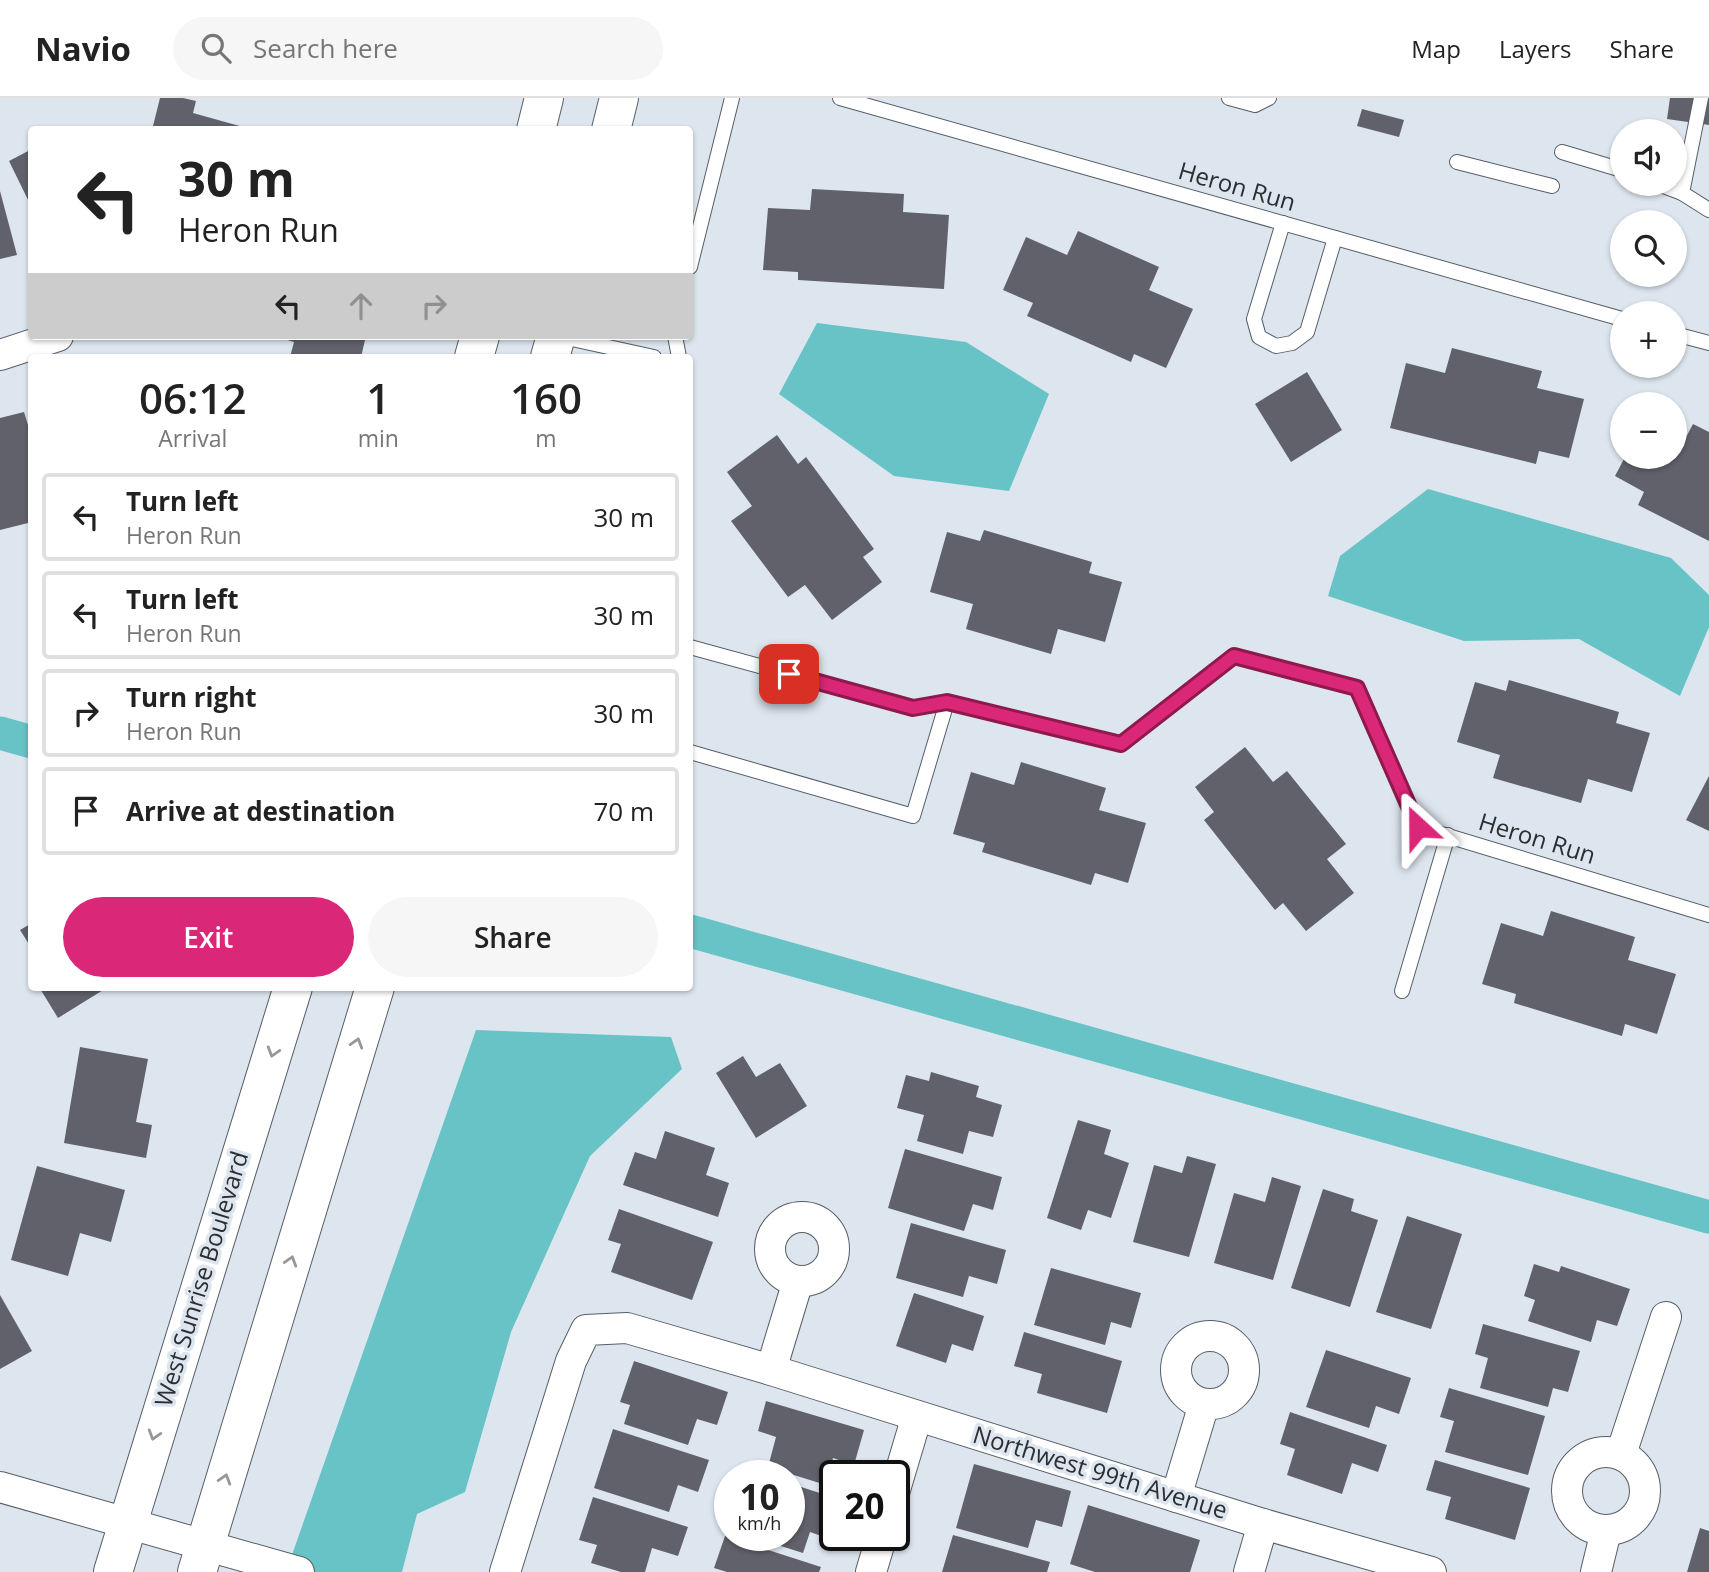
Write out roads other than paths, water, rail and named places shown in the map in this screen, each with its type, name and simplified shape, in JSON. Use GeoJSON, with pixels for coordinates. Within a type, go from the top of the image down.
{"type":"FeatureCollection","features":[{"type":"Feature","properties":{"kind":"highway"},"geometry":{"type":"LineString","coordinates":[[537,126],[544,98]]}},
{"type":"Feature","properties":{"kind":"highway"},"geometry":{"type":"LineString","coordinates":[[612,126],[619,98]]}},
{"type":"Feature","properties":{"kind":"highway","name":"West Sunrise Boulevard"},"geometry":{"type":"LineString","coordinates":[[113,1572],[292,991]]}},
{"type":"Feature","properties":{"kind":"highway"},"geometry":{"type":"LineString","coordinates":[[201,1558],[373,991]]}},
{"type":"Feature","properties":{"kind":"street"},"geometry":{"type":"LineString","coordinates":[[0,355],[46,340]]}},
{"type":"Feature","properties":{"kind":"street"},"geometry":{"type":"LineString","coordinates":[[771,1370],[798,1281]]}},
{"type":"Feature","properties":{"kind":"street"},"geometry":{"type":"LineString","coordinates":[[1621,1454],[1666,1317]]}},
{"type":"Feature","properties":{"kind":"street","name":"Northwest 99th Avenue"},"geometry":{"type":"LineString","coordinates":[[505,1572],[571,1361],[586,1330],[627,1328],[771,1370],[1263,1524],[1431,1572]]}},
{"type":"Feature","properties":{"kind":"street"},"geometry":{"type":"LineString","coordinates":[[1176,1497],[1204,1404]]}},
{"type":"Feature","properties":{"kind":"street"},"geometry":{"type":"LineString","coordinates":[[904,1460],[917,1416]]}},
{"type":"Feature","properties":{"kind":"street"},"geometry":{"type":"LineString","coordinates":[[1597,1452],[1621,1454],[1640,1471],[1644,1497],[1640,1511],[1620,1528],[1606,1531],[1592,1529],[1581,1522],[1567,1500],[1569,1475],[1576,1465],[1597,1452]]}},
{"type":"Feature","properties":{"kind":"street"},"geometry":{"type":"LineString","coordinates":[[0,1487],[127,1522],[201,1558],[266,1562],[299,1572]]}},
{"type":"Feature","properties":{"kind":"street"},"geometry":{"type":"LineString","coordinates":[[1249,1572],[1263,1524]]}},
{"type":"Feature","properties":{"kind":"street"},"geometry":{"type":"LineString","coordinates":[[1596,1572],[1606,1531]]}},
{"type":"Feature","properties":{"kind":"street"},"geometry":{"type":"LineString","coordinates":[[871,1572],[877,1551]]}},
{"type":"Feature","properties":{"kind":"lane"},"geometry":{"type":"LineString","coordinates":[[693,255],[732,98]]}},
{"type":"Feature","properties":{"kind":"lane","name":"Heron Run"},"geometry":{"type":"LineString","coordinates":[[840,98],[1610,316]]}},
{"type":"Feature","properties":{"kind":"lane"},"geometry":{"type":"LineString","coordinates":[[1229,98],[1255,105],[1269,98]]}},
{"type":"Feature","properties":{"kind":"lane"},"geometry":{"type":"LineString","coordinates":[[1687,168],[1701,98]]}},
{"type":"Feature","properties":{"kind":"lane"},"geometry":{"type":"LineString","coordinates":[[1562,152],[1610,166]]}},
{"type":"Feature","properties":{"kind":"lane"},"geometry":{"type":"LineString","coordinates":[[1457,162],[1552,186]]}},
{"type":"Feature","properties":{"kind":"lane"},"geometry":{"type":"LineString","coordinates":[[1687,196],[1709,210]]}},
{"type":"Feature","properties":{"kind":"lane"},"geometry":{"type":"LineString","coordinates":[[1283,223],[1254,319],[1259,337],[1276,345],[1292,343],[1307,332],[1335,238]]}},
{"type":"Feature","properties":{"kind":"lane"},"geometry":{"type":"LineString","coordinates":[[1687,338],[1709,344]]}},
{"type":"Feature","properties":{"kind":"lane"},"geometry":{"type":"LineString","coordinates":[[575,340],[640,354]]}},
{"type":"Feature","properties":{"kind":"lane","name":"Heron Run"},"geometry":{"type":"LineString","coordinates":[[693,648],[913,708],[947,702],[1121,744],[1234,656],[1344,684],[1357,688],[1418,827],[1709,915]]}},
{"type":"Feature","properties":{"kind":"lane"},"geometry":{"type":"LineString","coordinates":[[693,753],[913,816],[947,702]]}},
{"type":"Feature","properties":{"kind":"lane"},"geometry":{"type":"LineString","coordinates":[[1402,991],[1448,835]]}},
{"type":"Feature","properties":{"kind":"water"},"geometry":{"type":"Polygon","coordinates":[[[817,323],[966,342],[1049,394],[1009,491],[894,476],[779,394],[817,323]]]}},
{"type":"Feature","properties":{"kind":"water"},"geometry":{"type":"Polygon","coordinates":[[[1428,489],[1671,558],[1709,595],[1709,627],[1680,696],[1579,639],[1464,641],[1328,596],[1340,556],[1428,489]]]}},
{"type":"Feature","properties":{"kind":"water"},"geometry":{"type":"Polygon","coordinates":[[[476,1030],[671,1037],[682,1069],[590,1156],[511,1332],[465,1492],[417,1514],[402,1572],[286,1572],[476,1030]]]}},
{"type":"Feature","properties":{"kind":"waterway"},"geometry":{"type":"LineString","coordinates":[[0,733],[28,741]]}},
{"type":"Feature","properties":{"kind":"waterway"},"geometry":{"type":"LineString","coordinates":[[693,932],[1709,1217]]}}]}
